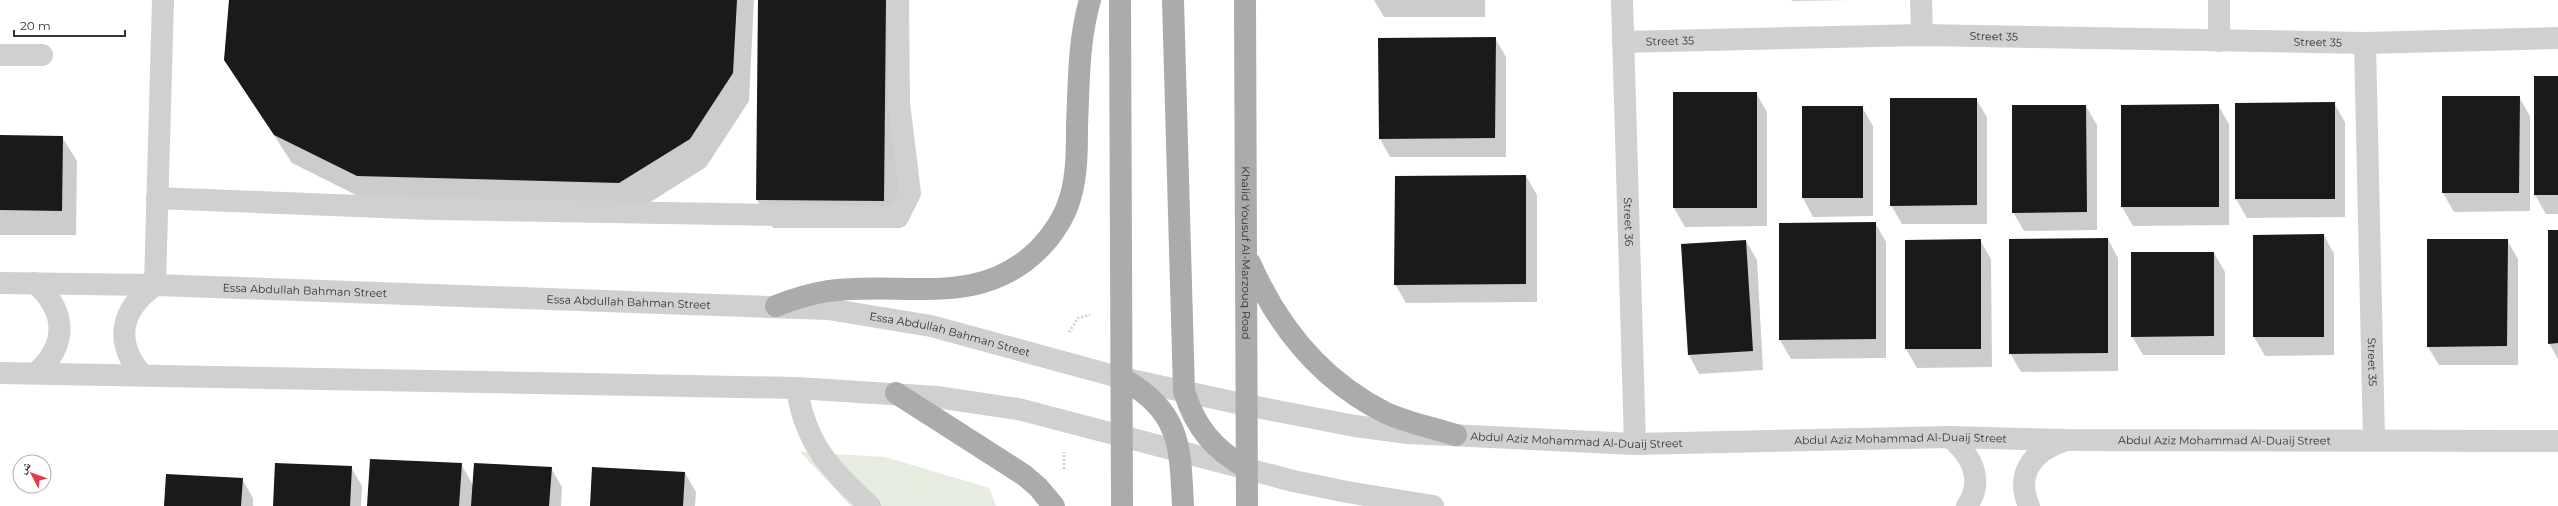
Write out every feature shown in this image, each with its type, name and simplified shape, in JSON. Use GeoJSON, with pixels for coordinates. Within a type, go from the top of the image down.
{"type":"FeatureCollection","features":[{"type":"Feature","properties":{"kind":"main road"},"geometry":{"type":"LineString","coordinates":[[776,306],[802,296],[830,291],[957,289],[982,283],[1006,274],[1028,260],[1046,241],[1057,226],[1071,196],[1076,171],[1079,55],[1083,25],[1090,0]]}},
{"type":"Feature","properties":{"kind":"main road"},"geometry":{"type":"LineString","coordinates":[[1120,0],[1123,318],[1122,506]]}},
{"type":"Feature","properties":{"kind":"main road"},"geometry":{"type":"LineString","coordinates":[[1173,0],[1184,391],[1196,423],[1206,437],[1228,457],[1247,468]]}},
{"type":"Feature","properties":{"kind":"main road","name":"Khalid Yousuf Al-Marzouq Road"},"geometry":{"type":"LineString","coordinates":[[1245,0],[1247,506]]}},
{"type":"Feature","properties":{"kind":"main road"},"geometry":{"type":"LineString","coordinates":[[1247,255],[1262,288],[1280,320],[1302,348],[1328,374],[1356,396],[1388,413],[1456,435]]}},
{"type":"Feature","properties":{"kind":"main road"},"geometry":{"type":"LineString","coordinates":[[1122,378],[1136,386],[1159,408],[1175,435],[1180,450],[1183,506]]}},
{"type":"Feature","properties":{"kind":"main road"},"geometry":{"type":"LineString","coordinates":[[896,393],[1024,475],[1054,506]]}},
{"type":"Feature","properties":{"kind":"street"},"geometry":{"type":"LineString","coordinates":[[142,375],[132,364],[126,350],[126,320],[132,306],[142,294],[155,285],[163,0]]}},
{"type":"Feature","properties":{"kind":"street"},"geometry":{"type":"LineString","coordinates":[[157,198],[432,209],[898,217],[910,193],[899,102],[898,0]]}},
{"type":"Feature","properties":{"kind":"street","name":"Street 36"},"geometry":{"type":"LineString","coordinates":[[1622,0],[1635,444]]}},
{"type":"Feature","properties":{"kind":"street"},"geometry":{"type":"LineString","coordinates":[[1921,0],[1922,34]]}},
{"type":"Feature","properties":{"kind":"street"},"geometry":{"type":"LineString","coordinates":[[2219,0],[2219,41]]}},
{"type":"Feature","properties":{"kind":"street","name":"Street 35"},"geometry":{"type":"LineString","coordinates":[[1623,42],[1922,34],[2365,43],[2558,38]]}},
{"type":"Feature","properties":{"kind":"street","name":"Street 35"},"geometry":{"type":"LineString","coordinates":[[2365,43],[2374,440]]}},
{"type":"Feature","properties":{"kind":"street"},"geometry":{"type":"LineString","coordinates":[[0,55],[42,55]]}},
{"type":"Feature","properties":{"kind":"street","name":"Essa Abdullah Bahman Street"},"geometry":{"type":"LineString","coordinates":[[0,283],[155,285],[776,306],[850,312],[931,326],[1122,378],[1246,405]]}},
{"type":"Feature","properties":{"kind":"street"},"geometry":{"type":"LineString","coordinates":[[35,283],[46,293],[55,306],[59,320],[60,336],[48,363],[36,373]]}},
{"type":"Feature","properties":{"kind":"street"},"geometry":{"type":"LineString","coordinates":[[0,373],[797,388],[896,393],[978,401],[1064,419],[1247,468],[1347,492],[1433,506]]}},
{"type":"Feature","properties":{"kind":"street"},"geometry":{"type":"LineString","coordinates":[[797,388],[803,420],[813,444],[837,475],[870,506]]}},
{"type":"Feature","properties":{"kind":"street","name":"Abdul Aziz Mohammad Al-Duaij Street"},"geometry":{"type":"LineString","coordinates":[[1246,405],[1355,426],[1408,433],[1635,444],[1950,437],[2064,440],[2558,441]]}},
{"type":"Feature","properties":{"kind":"street"},"geometry":{"type":"LineString","coordinates":[[1950,437],[1964,449],[1973,464],[1975,482],[1971,500],[1967,506]]}},
{"type":"Feature","properties":{"kind":"street"},"geometry":{"type":"LineString","coordinates":[[2029,506],[2025,496],[2025,477],[2032,459],[2046,446],[2064,440]]}},
{"type":"Feature","properties":{"kind":"path"},"geometry":{"type":"LineString","coordinates":[[1068,363],[1069,331],[1078,318],[1088,315],[1123,318]]}},
{"type":"Feature","properties":{"kind":"path"},"geometry":{"type":"LineString","coordinates":[[1064,419],[1064,473]]}},
{"type":"Feature","properties":{"kind":"shaded area"},"geometry":{"type":"Polygon","coordinates":[[[800,452],[885,457],[989,488],[996,506],[851,506],[800,452]]]}},
{"type":"Feature","properties":{"kind":"building"},"geometry":{"type":"Polygon","coordinates":[[[229,0],[737,0],[733,73],[690,139],[619,183],[357,176],[274,135],[224,60],[229,0]]]}},
{"type":"Feature","properties":{"kind":"building"},"geometry":{"type":"Polygon","coordinates":[[[758,0],[886,0],[884,201],[756,200],[758,0]]]}},
{"type":"Feature","properties":{"kind":"building"},"geometry":{"type":"Polygon","coordinates":[[[1496,37],[1495,138],[1379,139],[1378,38],[1496,37]]]}},
{"type":"Feature","properties":{"kind":"building"},"geometry":{"type":"Polygon","coordinates":[[[2534,76],[2558,76],[2558,195],[2534,195],[2534,76]]]}},
{"type":"Feature","properties":{"kind":"building"},"geometry":{"type":"Polygon","coordinates":[[[1673,92],[1757,92],[1757,208],[1673,208],[1673,92]]]}},
{"type":"Feature","properties":{"kind":"building"},"geometry":{"type":"Polygon","coordinates":[[[2442,96],[2520,96],[2519,193],[2442,193],[2442,96]]]}},
{"type":"Feature","properties":{"kind":"building"},"geometry":{"type":"Polygon","coordinates":[[[1890,98],[1977,98],[1977,205],[1890,206],[1890,98]]]}},
{"type":"Feature","properties":{"kind":"building"},"geometry":{"type":"Polygon","coordinates":[[[2335,102],[2335,199],[2235,199],[2235,103],[2335,102]]]}},
{"type":"Feature","properties":{"kind":"building"},"geometry":{"type":"Polygon","coordinates":[[[2219,104],[2219,207],[2121,207],[2121,105],[2219,104]]]}},
{"type":"Feature","properties":{"kind":"building"},"geometry":{"type":"Polygon","coordinates":[[[2012,105],[2086,105],[2087,212],[2012,213],[2012,105]]]}},
{"type":"Feature","properties":{"kind":"building"},"geometry":{"type":"Polygon","coordinates":[[[1802,106],[1863,106],[1863,198],[1802,198],[1802,106]]]}},
{"type":"Feature","properties":{"kind":"building"},"geometry":{"type":"Polygon","coordinates":[[[0,135],[63,136],[62,211],[0,210],[0,135]]]}},
{"type":"Feature","properties":{"kind":"building"},"geometry":{"type":"Polygon","coordinates":[[[1526,175],[1526,284],[1394,285],[1395,176],[1526,175]]]}},
{"type":"Feature","properties":{"kind":"building"},"geometry":{"type":"Polygon","coordinates":[[[1876,222],[1876,339],[1779,340],[1779,223],[1876,222]]]}},
{"type":"Feature","properties":{"kind":"building"},"geometry":{"type":"Polygon","coordinates":[[[2548,230],[2558,230],[2558,343],[2548,344],[2548,230]]]}},
{"type":"Feature","properties":{"kind":"building"},"geometry":{"type":"Polygon","coordinates":[[[2324,234],[2324,337],[2253,337],[2253,235],[2324,234]]]}},
{"type":"Feature","properties":{"kind":"building"},"geometry":{"type":"Polygon","coordinates":[[[2108,238],[2108,353],[2009,354],[2009,239],[2108,238]]]}},
{"type":"Feature","properties":{"kind":"building"},"geometry":{"type":"Polygon","coordinates":[[[1981,239],[1981,349],[1905,349],[1905,240],[1981,239]]]}},
{"type":"Feature","properties":{"kind":"building"},"geometry":{"type":"Polygon","coordinates":[[[2427,239],[2508,239],[2507,346],[2427,347],[2427,239]]]}},
{"type":"Feature","properties":{"kind":"building"},"geometry":{"type":"Polygon","coordinates":[[[1746,240],[1753,351],[1688,355],[1681,244],[1746,240]]]}},
{"type":"Feature","properties":{"kind":"building"},"geometry":{"type":"Polygon","coordinates":[[[2131,252],[2214,252],[2214,336],[2131,337],[2131,252]]]}},
{"type":"Feature","properties":{"kind":"building"},"geometry":{"type":"Polygon","coordinates":[[[370,459],[462,463],[459,506],[367,506],[370,459]]]}},
{"type":"Feature","properties":{"kind":"building"},"geometry":{"type":"Polygon","coordinates":[[[275,463],[352,466],[350,506],[273,506],[275,463]]]}},
{"type":"Feature","properties":{"kind":"building"},"geometry":{"type":"Polygon","coordinates":[[[474,463],[552,467],[549,506],[471,506],[474,463]]]}},
{"type":"Feature","properties":{"kind":"building"},"geometry":{"type":"Polygon","coordinates":[[[592,467],[685,472],[683,506],[590,506],[592,467]]]}},
{"type":"Feature","properties":{"kind":"building"},"geometry":{"type":"Polygon","coordinates":[[[166,474],[243,478],[241,506],[164,506],[166,474]]]}}]}
